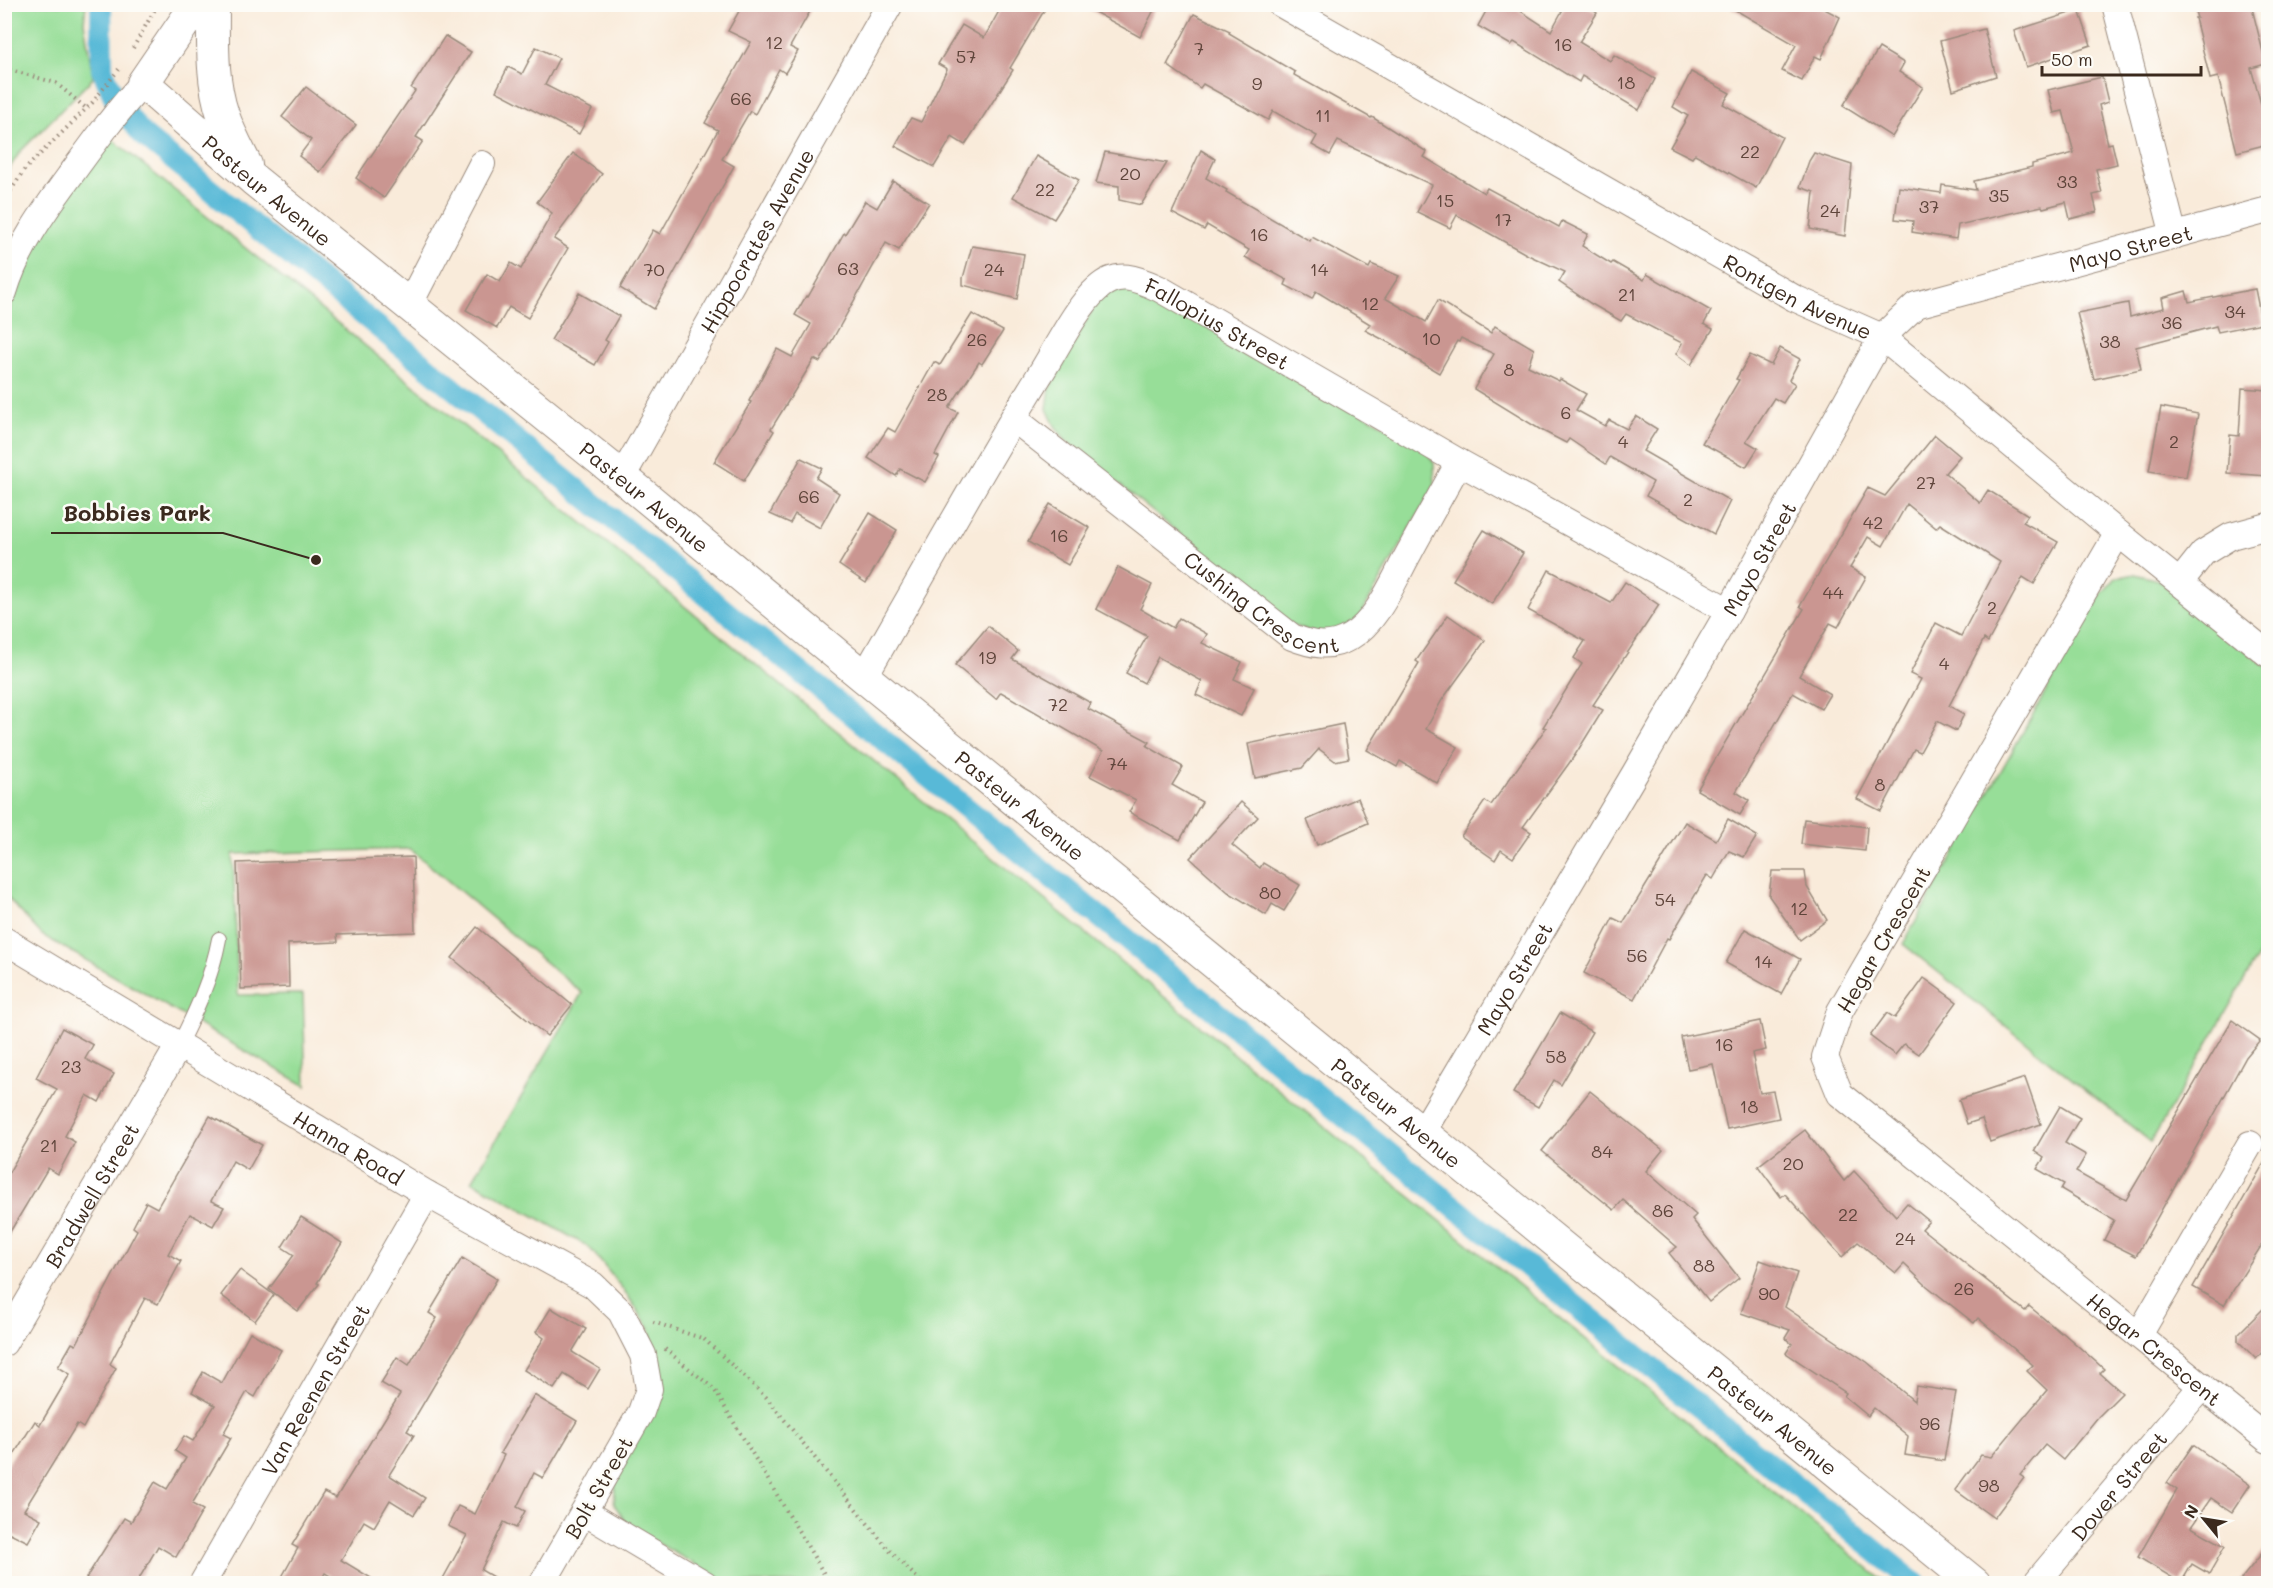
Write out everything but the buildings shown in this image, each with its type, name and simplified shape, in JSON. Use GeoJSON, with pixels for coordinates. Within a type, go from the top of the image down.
{"type":"FeatureCollection","features":[{"type":"Feature","properties":{"kind":"street"},"geometry":{"type":"LineString","coordinates":[[4,292],[19,257],[100,112],[197,4]]}},
{"type":"Feature","properties":{"kind":"street"},"geometry":{"type":"LineString","coordinates":[[213,4],[214,72],[222,112],[254,180]]}},
{"type":"Feature","properties":{"kind":"street","name":"Hippocrates Avenue"},"geometry":{"type":"LineString","coordinates":[[622,477],[890,4]]}},
{"type":"Feature","properties":{"kind":"street","name":"Rontgen Avenue"},"geometry":{"type":"LineString","coordinates":[[1281,4],[1794,298],[1882,337],[2268,654]]}},
{"type":"Feature","properties":{"kind":"street"},"geometry":{"type":"LineString","coordinates":[[2115,4],[2174,236]]}},
{"type":"Feature","properties":{"kind":"street","name":"Pasteur Avenue"},"geometry":{"type":"LineString","coordinates":[[130,77],[1975,1584]]}},
{"type":"Feature","properties":{"kind":"street"},"geometry":{"type":"LineString","coordinates":[[410,305],[482,164]]}},
{"type":"Feature","properties":{"kind":"street","name":"Mayo Street"},"geometry":{"type":"LineString","coordinates":[[1422,1133],[1729,611],[1882,337],[1916,305],[2268,210]]}},
{"type":"Feature","properties":{"kind":"street","name":"Fallopius Street"},"geometry":{"type":"LineString","coordinates":[[864,677],[1013,418],[1083,306],[1097,288],[1120,278],[1135,278],[1160,289],[1459,462],[1729,611]]}},
{"type":"Feature","properties":{"kind":"street","name":"Cushing Crescent"},"geometry":{"type":"LineString","coordinates":[[1013,418],[1292,637],[1310,644],[1331,644],[1349,638],[1363,626],[1381,602],[1459,462]]}},
{"type":"Feature","properties":{"kind":"street"},"geometry":{"type":"LineString","coordinates":[[2180,582],[2203,553],[2231,536],[2268,526]]}},
{"type":"Feature","properties":{"kind":"street","name":"Hegar Crescent"},"geometry":{"type":"LineString","coordinates":[[2118,533],[1840,1011],[1825,1057],[1840,1094],[2202,1386],[2266,1431]]}},
{"type":"Feature","properties":{"kind":"street"},"geometry":{"type":"LineString","coordinates":[[4,924],[15,946]]}},
{"type":"Feature","properties":{"kind":"street","name":"Hanna Road"},"geometry":{"type":"LineString","coordinates":[[15,946],[427,1194],[593,1285],[621,1312],[643,1355],[649,1389]]}},
{"type":"Feature","properties":{"kind":"street","name":"Bradwell Street"},"geometry":{"type":"LineString","coordinates":[[4,1343],[179,1045]]}},
{"type":"Feature","properties":{"kind":"street"},"geometry":{"type":"LineString","coordinates":[[2139,1335],[2250,1144]]}},
{"type":"Feature","properties":{"kind":"street","name":"Van Reenen Street"},"geometry":{"type":"LineString","coordinates":[[202,1584],[427,1194]]}},
{"type":"Feature","properties":{"kind":"street","name":"Dover Street"},"geometry":{"type":"LineString","coordinates":[[2035,1584],[2202,1386]]}},
{"type":"Feature","properties":{"kind":"street","name":"Bolt Street"},"geometry":{"type":"LineString","coordinates":[[542,1584],[641,1412],[649,1389]]}},
{"type":"Feature","properties":{"kind":"street"},"geometry":{"type":"LineString","coordinates":[[584,1512],[705,1584]]}},
{"type":"Feature","properties":{"kind":"lane"},"geometry":{"type":"LineString","coordinates":[[179,1045],[200,1001],[215,960],[219,939]]}},
{"type":"Feature","properties":{"kind":"path"},"geometry":{"type":"LineString","coordinates":[[129,54],[158,4]]}},
{"type":"Feature","properties":{"kind":"path"},"geometry":{"type":"LineString","coordinates":[[4,68],[56,83],[87,108],[100,112]]}},
{"type":"Feature","properties":{"kind":"path"},"geometry":{"type":"LineString","coordinates":[[100,112],[130,77]]}},
{"type":"Feature","properties":{"kind":"path"},"geometry":{"type":"LineString","coordinates":[[87,108],[100,112]]}},
{"type":"Feature","properties":{"kind":"path"},"geometry":{"type":"LineString","coordinates":[[4,201],[25,169],[87,108]]}},
{"type":"Feature","properties":{"kind":"path"},"geometry":{"type":"LineString","coordinates":[[621,1312],[704,1339],[766,1397],[889,1550],[923,1584]]}},
{"type":"Feature","properties":{"kind":"path"},"geometry":{"type":"LineString","coordinates":[[663,1347],[714,1389],[830,1584]]}},
{"type":"Feature","properties":{"kind":"green space"},"geometry":{"type":"Polygon","coordinates":[[[5,4],[86,5],[84,22],[93,78],[20,152],[5,175],[5,4]]]}},
{"type":"Feature","properties":{"kind":"green space"},"geometry":{"type":"Polygon","coordinates":[[[112,139],[1886,1583],[727,1583],[628,1526],[614,1504],[616,1474],[654,1380],[650,1329],[625,1292],[589,1247],[472,1181],[582,993],[410,849],[233,854],[238,995],[303,994],[306,1086],[42,935],[5,895],[5,328],[21,266],[60,199],[112,139]]]}},
{"type":"Feature","properties":{"kind":"green space"},"geometry":{"type":"Polygon","coordinates":[[[1134,286],[1425,448],[1434,463],[1435,486],[1356,623],[1327,637],[1291,625],[1065,440],[1055,426],[1047,409],[1050,387],[1099,297],[1118,287],[1134,286]]]}},
{"type":"Feature","properties":{"kind":"green space"},"geometry":{"type":"Polygon","coordinates":[[[2135,574],[2158,580],[2268,668],[2268,939],[2151,1142],[1903,944],[2101,594],[2116,578],[2135,574]]]}},
{"type":"Feature","properties":{"kind":"waterway"},"geometry":{"type":"LineString","coordinates":[[101,4],[102,69],[117,103],[143,135],[1916,1584]]}},
{"type":"Feature","properties":{"kind":"place","name":"Bobbies Park"},"geometry":{"type":"Point","coordinates":[316,560]}}]}
